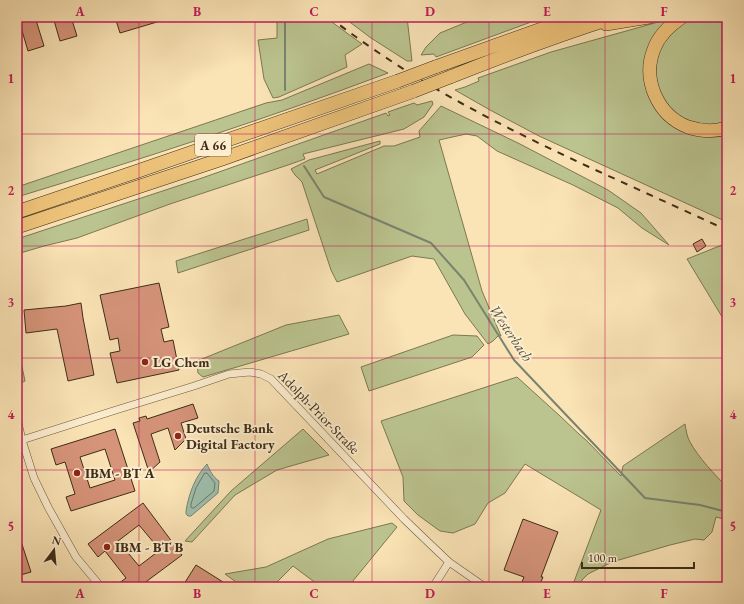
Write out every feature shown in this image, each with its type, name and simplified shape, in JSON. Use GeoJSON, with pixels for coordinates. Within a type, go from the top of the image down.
{"type":"FeatureCollection","features":[{"type":"Feature","properties":{"kind":"highway","name":"A 66"},"geometry":{"type":"LineString","coordinates":[[21,210],[138,171],[435,67],[578,22],[615,17]]}},
{"type":"Feature","properties":{"kind":"highway"},"geometry":{"type":"LineString","coordinates":[[578,22],[649,17]]}},
{"type":"Feature","properties":{"kind":"highway"},"geometry":{"type":"LineString","coordinates":[[682,17],[659,38],[654,47],[651,57],[650,78],[655,97],[667,114],[684,126],[704,131],[714,131],[727,128]]}},
{"type":"Feature","properties":{"kind":"highway","name":"A 66"},"geometry":{"type":"LineString","coordinates":[[17,227],[222,159],[414,91],[511,53],[578,22]]}},
{"type":"Feature","properties":{"kind":"street","name":"Adolph-Prior-Straße"},"geometry":{"type":"LineString","coordinates":[[22,440],[230,374],[250,372],[261,374],[271,379],[428,543],[449,562],[485,587]]}},
{"type":"Feature","properties":{"kind":"street"},"geometry":{"type":"LineString","coordinates":[[17,418],[34,478],[53,518],[76,557],[101,587]]}},
{"type":"Feature","properties":{"kind":"street"},"geometry":{"type":"LineString","coordinates":[[433,587],[449,562]]}},
{"type":"Feature","properties":{"kind":"green space"},"geometry":{"type":"Polygon","coordinates":[[[277,17],[325,17],[362,44],[345,55],[347,67],[279,97],[273,98],[264,79],[258,40],[277,38],[277,17]]]}},
{"type":"Feature","properties":{"kind":"green space"},"geometry":{"type":"Polygon","coordinates":[[[343,17],[407,17],[412,61],[407,61],[371,38],[343,17]]]}},
{"type":"Feature","properties":{"kind":"green space"},"geometry":{"type":"Polygon","coordinates":[[[479,17],[531,17],[531,22],[436,57],[434,54],[421,55],[426,47],[440,33],[479,17]]]}},
{"type":"Feature","properties":{"kind":"green space"},"geometry":{"type":"Polygon","coordinates":[[[694,17],[727,17],[727,124],[704,128],[676,117],[654,84],[658,49],[674,29],[694,17]]]}},
{"type":"Feature","properties":{"kind":"green space"},"geometry":{"type":"Polygon","coordinates":[[[669,19],[646,54],[664,118],[727,132],[727,222],[539,136],[455,90],[479,81],[478,78],[551,52],[669,19]]]}},
{"type":"Feature","properties":{"kind":"green space"},"geometry":{"type":"Polygon","coordinates":[[[369,64],[388,73],[204,138],[17,197],[17,187],[266,103],[282,100],[369,64]]]}},
{"type":"Feature","properties":{"kind":"green space"},"geometry":{"type":"Polygon","coordinates":[[[432,101],[433,104],[424,117],[404,129],[303,154],[305,159],[288,165],[170,204],[77,238],[17,254],[17,239],[202,178],[386,113],[388,116],[390,115],[388,112],[414,103],[417,105],[432,101]]]}},
{"type":"Feature","properties":{"kind":"green space"},"geometry":{"type":"Polygon","coordinates":[[[441,106],[518,143],[608,190],[641,213],[669,245],[642,228],[618,208],[573,185],[497,151],[477,136],[466,134],[439,140],[482,291],[501,336],[499,335],[488,344],[465,314],[434,259],[412,256],[337,282],[331,270],[302,182],[291,169],[309,160],[380,141],[380,144],[315,170],[317,174],[384,146],[394,146],[420,137],[419,131],[441,106]]]}},
{"type":"Feature","properties":{"kind":"green space"},"geometry":{"type":"Polygon","coordinates":[[[307,219],[309,230],[178,273],[176,261],[307,219]]]}},
{"type":"Feature","properties":{"kind":"green space"},"geometry":{"type":"Polygon","coordinates":[[[727,243],[727,325],[687,259],[727,243]]]}},
{"type":"Feature","properties":{"kind":"green space"},"geometry":{"type":"Polygon","coordinates":[[[339,315],[349,334],[203,377],[198,373],[197,361],[286,325],[339,315]]]}},
{"type":"Feature","properties":{"kind":"green space"},"geometry":{"type":"Polygon","coordinates":[[[453,335],[477,336],[484,345],[472,357],[369,391],[361,367],[453,335]]]}},
{"type":"Feature","properties":{"kind":"green space"},"geometry":{"type":"Polygon","coordinates":[[[17,343],[25,381],[17,385],[17,343]]]}},
{"type":"Feature","properties":{"kind":"green space"},"geometry":{"type":"Polygon","coordinates":[[[517,377],[586,440],[621,476],[623,466],[685,424],[688,438],[697,454],[727,487],[727,520],[716,517],[712,532],[704,540],[695,539],[612,562],[588,574],[582,580],[580,587],[572,587],[601,510],[525,464],[505,493],[488,503],[475,524],[453,533],[440,531],[418,515],[404,501],[403,477],[381,421],[517,377]]]}},
{"type":"Feature","properties":{"kind":"green space"},"geometry":{"type":"Polygon","coordinates":[[[303,429],[329,455],[277,470],[235,495],[192,542],[185,541],[231,491],[303,429]]]}},
{"type":"Feature","properties":{"kind":"green space"},"geometry":{"type":"Polygon","coordinates":[[[392,523],[397,527],[348,587],[321,587],[293,566],[272,587],[243,587],[225,574],[266,567],[328,539],[392,523]]]}},
{"type":"Feature","properties":{"kind":"water"},"geometry":{"type":"Polygon","coordinates":[[[207,464],[212,474],[219,481],[218,493],[191,516],[188,516],[186,511],[191,492],[199,474],[207,464]]]}},
{"type":"Feature","properties":{"kind":"building"},"geometry":{"type":"Polygon","coordinates":[[[18,17],[35,17],[44,46],[28,51],[18,17]]]}},
{"type":"Feature","properties":{"kind":"building"},"geometry":{"type":"Polygon","coordinates":[[[53,17],[71,17],[77,36],[60,41],[53,17]]]}},
{"type":"Feature","properties":{"kind":"building"},"geometry":{"type":"Polygon","coordinates":[[[115,17],[167,17],[167,19],[120,33],[115,17]]]}},
{"type":"Feature","properties":{"kind":"building"},"geometry":{"type":"Polygon","coordinates":[[[702,239],[706,246],[697,252],[693,244],[702,239]]]}},
{"type":"Feature","properties":{"kind":"building"},"geometry":{"type":"Polygon","coordinates":[[[159,283],[169,327],[161,329],[164,342],[173,340],[179,370],[117,383],[110,353],[120,351],[118,338],[110,340],[100,295],[159,283]]]}},
{"type":"Feature","properties":{"kind":"building"},"geometry":{"type":"Polygon","coordinates":[[[81,303],[94,375],[68,381],[57,329],[26,333],[24,310],[81,303]]]}},
{"type":"Feature","properties":{"kind":"building","name":"Deutsche Bank Digital Factory"},"geometry":{"type":"Polygon","coordinates":[[[193,404],[198,418],[181,423],[186,439],[175,450],[168,428],[151,434],[160,462],[149,472],[133,423],[140,421],[139,418],[146,416],[147,419],[193,404]]]}},
{"type":"Feature","properties":{"kind":"building","name":"IBM - BT A"},"geometry":{"type":"Polygon","coordinates":[[[115,429],[135,491],[71,511],[66,497],[75,494],[65,462],[56,465],[51,449],[115,429]],[[105,449],[80,457],[90,488],[115,480],[105,449]]]}},
{"type":"Feature","properties":{"kind":"building","name":"IBM - BT B"},"geometry":{"type":"Polygon","coordinates":[[[143,503],[182,555],[143,584],[147,587],[121,587],[118,584],[126,578],[105,551],[98,557],[88,544],[143,503]],[[139,525],[118,541],[139,566],[160,550],[139,525]]]}},
{"type":"Feature","properties":{"kind":"building"},"geometry":{"type":"Polygon","coordinates":[[[523,519],[558,532],[541,577],[543,577],[539,587],[520,587],[524,577],[504,570],[523,519]]]}},
{"type":"Feature","properties":{"kind":"building"},"geometry":{"type":"Polygon","coordinates":[[[17,532],[31,572],[17,576],[17,532]]]}},
{"type":"Feature","properties":{"kind":"building"},"geometry":{"type":"Polygon","coordinates":[[[196,565],[231,587],[182,587],[196,565]]]}},
{"type":"Feature","properties":{"kind":"waterway","name":"Westerbach"},"geometry":{"type":"LineString","coordinates":[[285,17],[285,90]]}},
{"type":"Feature","properties":{"kind":"waterway","name":"Westerbach"},"geometry":{"type":"LineString","coordinates":[[304,166],[324,197],[431,243],[464,280],[514,360],[645,498],[700,505],[727,512]]}},
{"type":"Feature","properties":{"kind":"railway"},"geometry":{"type":"LineString","coordinates":[[329,17],[377,52],[477,112],[573,159],[727,230]]}},
{"type":"Feature","properties":{"kind":"place","name":"LG Chem"},"geometry":{"type":"Point","coordinates":[145,362]}},
{"type":"Feature","properties":{"kind":"place","name":"Deutsche Bank Digital Factory"},"geometry":{"type":"Point","coordinates":[178,436]}},
{"type":"Feature","properties":{"kind":"place","name":"IBM - BT A"},"geometry":{"type":"Point","coordinates":[77,473]}},
{"type":"Feature","properties":{"kind":"place","name":"IBM - BT B"},"geometry":{"type":"Point","coordinates":[107,547]}}]}
